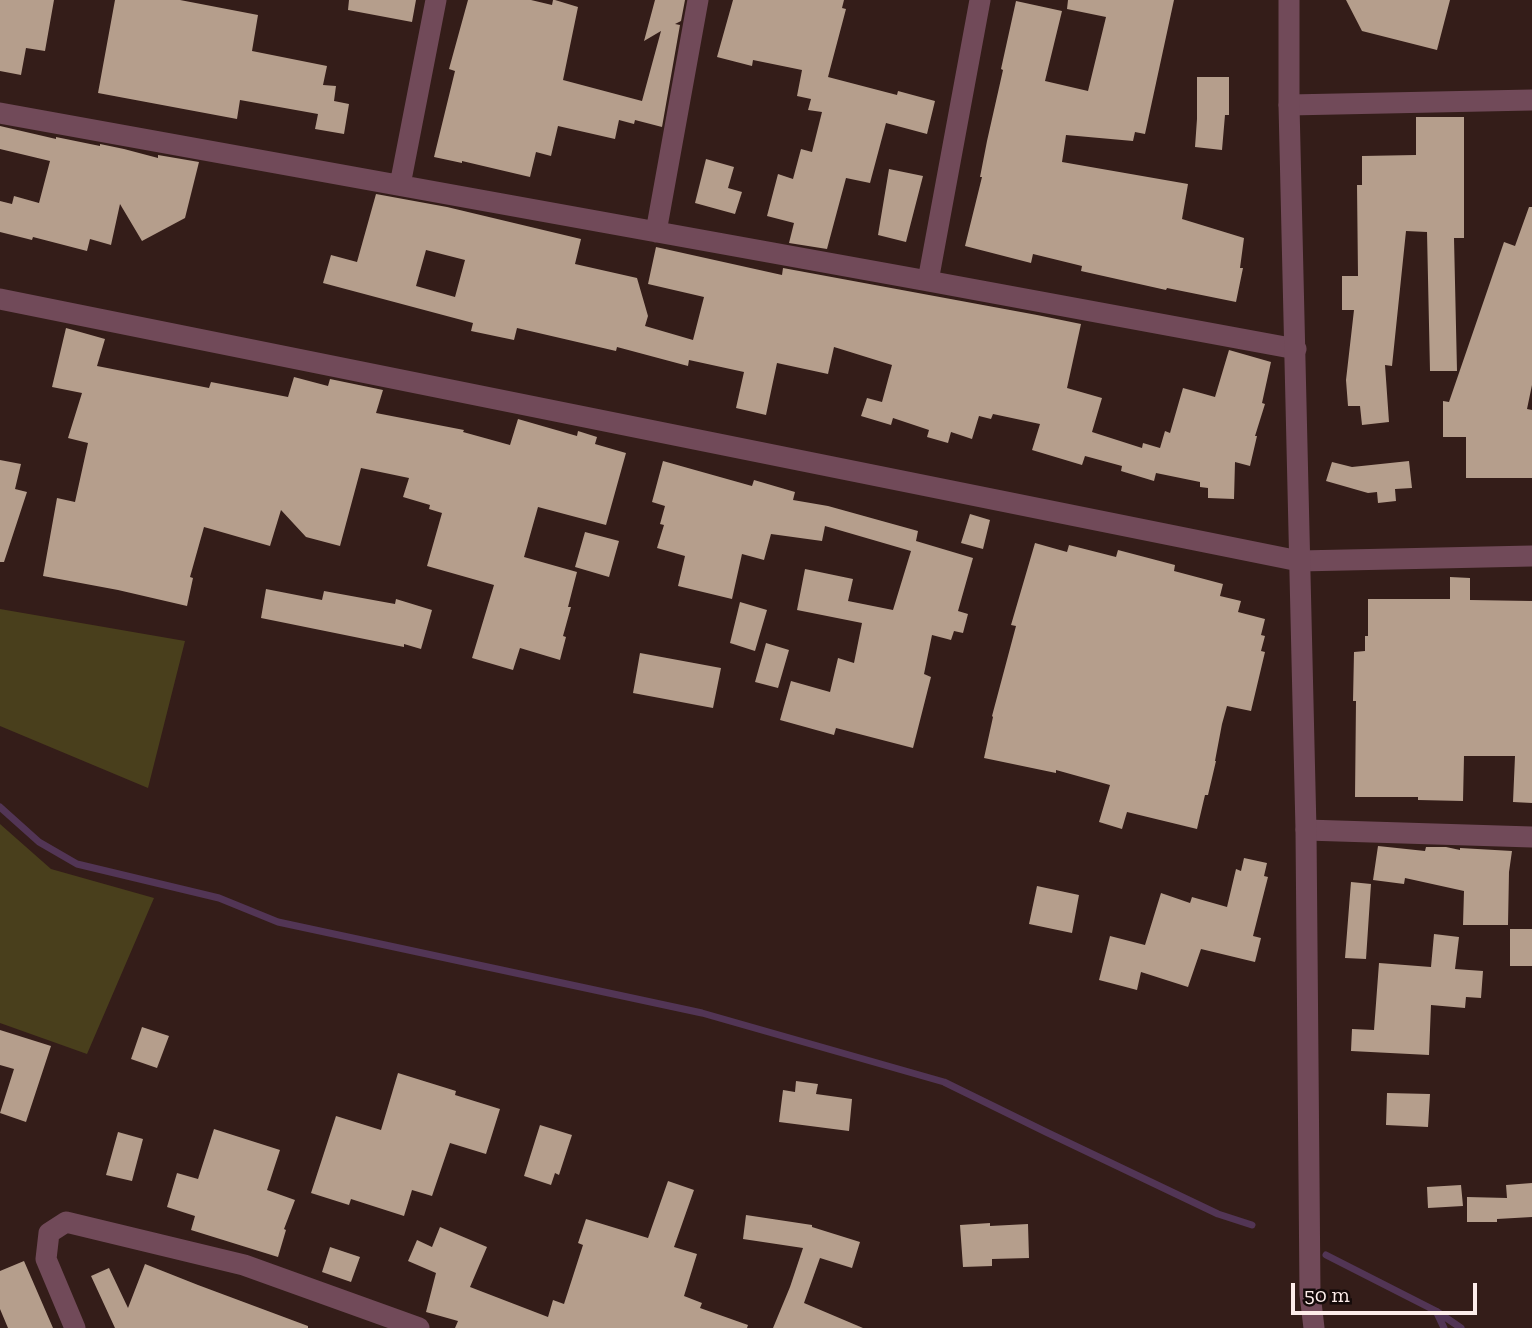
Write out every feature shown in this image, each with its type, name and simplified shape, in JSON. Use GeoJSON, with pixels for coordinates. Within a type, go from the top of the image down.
{"type":"FeatureCollection","features":[{"type":"Feature","properties":{"kind":"street"},"geometry":{"type":"LineString","coordinates":[[400,185],[436,0]]}},
{"type":"Feature","properties":{"kind":"street"},"geometry":{"type":"LineString","coordinates":[[656,232],[698,0]]}},
{"type":"Feature","properties":{"kind":"street"},"geometry":{"type":"LineString","coordinates":[[928,281],[980,0]]}},
{"type":"Feature","properties":{"kind":"street"},"geometry":{"type":"LineString","coordinates":[[1289,0],[1289,105],[1306,830],[1310,1294],[1314,1328]]}},
{"type":"Feature","properties":{"kind":"street"},"geometry":{"type":"LineString","coordinates":[[1289,105],[1532,100]]}},
{"type":"Feature","properties":{"kind":"street"},"geometry":{"type":"LineString","coordinates":[[0,113],[1296,349]]}},
{"type":"Feature","properties":{"kind":"street"},"geometry":{"type":"LineString","coordinates":[[0,299],[1299,561],[1532,556]]}},
{"type":"Feature","properties":{"kind":"street"},"geometry":{"type":"LineString","coordinates":[[1306,830],[1532,837]]}},
{"type":"Feature","properties":{"kind":"street"},"geometry":{"type":"LineString","coordinates":[[75,1328],[46,1259],[49,1233],[66,1222],[244,1265],[419,1328]]}},
{"type":"Feature","properties":{"kind":"shaded area"},"geometry":{"type":"Polygon","coordinates":[[[0,609],[185,641],[148,788],[0,726],[0,609]]]}},
{"type":"Feature","properties":{"kind":"shaded area"},"geometry":{"type":"Polygon","coordinates":[[[0,824],[51,869],[154,898],[87,1054],[0,1023],[0,824]]]}},
{"type":"Feature","properties":{"kind":"building"},"geometry":{"type":"Polygon","coordinates":[[[0,0],[54,0],[45,51],[26,48],[21,75],[0,71],[0,0]]]}},
{"type":"Feature","properties":{"kind":"building"},"geometry":{"type":"Polygon","coordinates":[[[115,0],[180,0],[258,15],[252,51],[327,66],[323,85],[336,86],[334,101],[349,104],[344,134],[315,129],[318,114],[240,100],[237,119],[98,93],[115,0]]]}},
{"type":"Feature","properties":{"kind":"building"},"geometry":{"type":"Polygon","coordinates":[[[349,0],[416,0],[412,22],[348,10],[349,0]]]}},
{"type":"Feature","properties":{"kind":"building"},"geometry":{"type":"Polygon","coordinates":[[[468,0],[531,0],[552,5],[555,0],[578,7],[563,80],[642,101],[661,31],[644,41],[655,0],[685,0],[681,21],[675,24],[680,25],[662,127],[635,120],[634,124],[619,120],[615,139],[558,126],[551,156],[536,152],[530,177],[434,157],[455,71],[449,69],[468,0]]]}},
{"type":"Feature","properties":{"kind":"building"},"geometry":{"type":"Polygon","coordinates":[[[733,0],[844,0],[842,8],[846,9],[828,77],[897,95],[898,91],[935,101],[927,134],[886,123],[870,183],[846,178],[827,249],[789,243],[794,223],[767,216],[778,174],[793,179],[801,149],[812,152],[822,112],[808,110],[811,99],[797,96],[802,70],[753,60],[752,66],[717,57],[733,0]]]}},
{"type":"Feature","properties":{"kind":"building"},"geometry":{"type":"Polygon","coordinates":[[[1068,0],[1174,0],[1145,134],[1135,132],[1133,141],[1066,135],[1062,162],[1188,184],[1182,219],[1244,238],[1240,268],[1243,268],[1236,302],[1081,271],[1082,266],[1033,254],[1031,263],[965,246],[982,177],[1016,1],[1062,11],[1045,81],[1088,91],[1106,17],[1067,9],[1068,0]]]}},
{"type":"Feature","properties":{"kind":"building"},"geometry":{"type":"Polygon","coordinates":[[[1346,0],[1450,0],[1437,50],[1362,31],[1346,0]]]}},
{"type":"Feature","properties":{"kind":"building"},"geometry":{"type":"Polygon","coordinates":[[[1197,77],[1229,77],[1229,115],[1225,115],[1222,150],[1195,147],[1197,77]]]}},
{"type":"Feature","properties":{"kind":"building"},"geometry":{"type":"Polygon","coordinates":[[[1416,117],[1464,117],[1464,238],[1454,238],[1457,371],[1430,371],[1427,232],[1406,231],[1392,366],[1385,365],[1389,422],[1362,425],[1360,406],[1348,406],[1346,380],[1354,310],[1342,310],[1342,276],[1358,276],[1357,185],[1362,185],[1362,156],[1416,155],[1416,117]]]}},
{"type":"Feature","properties":{"kind":"building"},"geometry":{"type":"Polygon","coordinates":[[[0,126],[56,139],[100,144],[158,158],[158,155],[199,162],[185,218],[142,241],[120,204],[111,245],[90,239],[87,251],[33,237],[32,240],[0,232],[0,201],[12,204],[14,196],[39,203],[50,161],[0,149],[0,126]]]}},
{"type":"Feature","properties":{"kind":"building"},"geometry":{"type":"Polygon","coordinates":[[[706,159],[734,167],[728,188],[742,192],[735,214],[695,203],[706,159]]]}},
{"type":"Feature","properties":{"kind":"building"},"geometry":{"type":"Polygon","coordinates":[[[889,169],[923,176],[906,242],[878,235],[889,169]]]}},
{"type":"Feature","properties":{"kind":"building"},"geometry":{"type":"Polygon","coordinates":[[[376,194],[447,207],[581,239],[575,264],[637,278],[648,316],[645,326],[693,340],[704,297],[648,284],[656,247],[782,275],[783,268],[1081,324],[1067,388],[1102,398],[1092,432],[1142,448],[1143,443],[1160,448],[1165,431],[1170,433],[1183,388],[1215,397],[1229,350],[1271,362],[1262,403],[1265,404],[1255,436],[1250,466],[1235,462],[1234,499],[1208,498],[1208,488],[1200,487],[1200,482],[1156,473],[1154,481],[1121,471],[1122,466],[1085,456],[1082,465],[1032,450],[1040,424],[993,414],[991,419],[979,416],[972,439],[951,432],[948,443],[927,437],[929,430],[893,418],[891,425],[861,416],[867,398],[882,402],[892,365],[834,347],[828,374],[777,363],[766,415],[736,408],[744,372],[689,360],[688,366],[617,347],[616,351],[517,328],[514,340],[471,331],[473,323],[323,283],[331,255],[357,262],[376,194]],[[426,250],[416,286],[455,297],[465,260],[426,250]]]}},
{"type":"Feature","properties":{"kind":"building"},"geometry":{"type":"Polygon","coordinates":[[[1529,207],[1532,207],[1532,385],[1527,409],[1532,410],[1532,478],[1466,478],[1466,437],[1443,437],[1443,401],[1449,402],[1504,242],[1515,246],[1529,207]]]}},
{"type":"Feature","properties":{"kind":"building"},"geometry":{"type":"Polygon","coordinates":[[[66,328],[105,339],[97,366],[209,388],[211,382],[288,397],[294,377],[328,386],[330,379],[383,390],[376,413],[464,430],[463,432],[510,445],[518,419],[577,436],[578,431],[597,437],[595,444],[626,453],[606,525],[538,507],[524,557],[577,572],[568,607],[571,607],[560,660],[520,648],[513,670],[472,658],[494,585],[427,566],[442,513],[429,509],[430,505],[403,497],[409,478],[361,468],[340,546],[306,537],[281,510],[270,546],[204,527],[190,577],[193,578],[187,606],[43,576],[57,498],[75,502],[88,443],[68,438],[82,393],[52,387],[66,328]]]}},
{"type":"Feature","properties":{"kind":"building"},"geometry":{"type":"Polygon","coordinates":[[[0,460],[21,464],[15,489],[27,492],[4,562],[0,562],[0,460]]]}},
{"type":"Feature","properties":{"kind":"building"},"geometry":{"type":"Polygon","coordinates":[[[663,461],[752,486],[754,480],[795,492],[793,500],[828,506],[918,531],[916,541],[973,558],[958,611],[968,614],[963,633],[954,631],[951,640],[932,635],[924,674],[931,677],[913,748],[836,728],[834,735],[780,720],[791,681],[830,692],[838,658],[854,663],[862,623],[797,610],[805,569],[853,579],[848,601],[893,610],[911,551],[825,526],[822,541],[771,534],[764,560],[742,554],[732,599],[678,586],[685,556],[657,548],[664,525],[660,524],[665,506],[652,502],[663,461]]]}},
{"type":"Feature","properties":{"kind":"building"},"geometry":{"type":"Polygon","coordinates":[[[1409,461],[1412,488],[1395,489],[1396,501],[1378,503],[1377,492],[1368,493],[1326,481],[1332,462],[1352,467],[1409,461]]]}},
{"type":"Feature","properties":{"kind":"building"},"geometry":{"type":"Polygon","coordinates":[[[970,514],[990,520],[983,549],[961,543],[970,514]]]}},
{"type":"Feature","properties":{"kind":"building"},"geometry":{"type":"Polygon","coordinates":[[[585,532],[619,541],[609,577],[575,567],[585,532]]]}},
{"type":"Feature","properties":{"kind":"building"},"geometry":{"type":"Polygon","coordinates":[[[1035,543],[1067,552],[1069,545],[1116,557],[1118,550],[1175,565],[1174,571],[1223,584],[1220,596],[1241,601],[1238,612],[1265,619],[1261,635],[1265,636],[1261,651],[1265,652],[1251,711],[1227,706],[1208,795],[1205,795],[1197,829],[1127,812],[1122,829],[1099,822],[1110,785],[1056,770],[1056,773],[984,758],[992,716],[1016,626],[1011,625],[1035,543]]]}},
{"type":"Feature","properties":{"kind":"building"},"geometry":{"type":"Polygon","coordinates":[[[1450,577],[1470,578],[1470,600],[1532,601],[1532,803],[1513,802],[1515,756],[1464,756],[1463,801],[1418,800],[1418,797],[1355,797],[1354,652],[1365,651],[1365,636],[1368,636],[1368,599],[1450,599],[1450,577]]]}},
{"type":"Feature","properties":{"kind":"building"},"geometry":{"type":"Polygon","coordinates":[[[266,589],[322,600],[324,591],[395,604],[396,599],[432,610],[421,649],[404,644],[404,647],[261,618],[266,589]]]}},
{"type":"Feature","properties":{"kind":"building"},"geometry":{"type":"Polygon","coordinates":[[[740,602],[767,610],[755,651],[730,643],[740,602]]]}},
{"type":"Feature","properties":{"kind":"building"},"geometry":{"type":"Polygon","coordinates":[[[766,643],[789,650],[778,688],[755,682],[766,643]]]}},
{"type":"Feature","properties":{"kind":"building"},"geometry":{"type":"Polygon","coordinates":[[[640,653],[721,668],[713,708],[633,693],[640,653]]]}},
{"type":"Feature","properties":{"kind":"building"},"geometry":{"type":"Polygon","coordinates":[[[1378,846],[1425,851],[1426,847],[1446,847],[1460,850],[1512,851],[1508,925],[1463,925],[1464,891],[1405,878],[1404,884],[1373,880],[1378,846]]]}},
{"type":"Feature","properties":{"kind":"building"},"geometry":{"type":"Polygon","coordinates":[[[1244,858],[1267,863],[1264,876],[1268,877],[1253,936],[1261,938],[1255,962],[1201,949],[1188,987],[1141,972],[1137,990],[1099,980],[1110,936],[1145,945],[1161,893],[1190,903],[1192,897],[1227,907],[1236,869],[1241,871],[1244,858]]]}},
{"type":"Feature","properties":{"kind":"building"},"geometry":{"type":"Polygon","coordinates":[[[1351,882],[1371,884],[1366,959],[1345,958],[1351,882]]]}},
{"type":"Feature","properties":{"kind":"building"},"geometry":{"type":"Polygon","coordinates":[[[1037,886],[1079,895],[1072,933],[1029,924],[1037,886]]]}},
{"type":"Feature","properties":{"kind":"building"},"geometry":{"type":"Polygon","coordinates":[[[1510,929],[1532,929],[1532,966],[1510,966],[1510,929]]]}},
{"type":"Feature","properties":{"kind":"building"},"geometry":{"type":"Polygon","coordinates":[[[1434,934],[1459,937],[1455,969],[1483,971],[1481,998],[1466,997],[1465,1008],[1431,1005],[1429,1055],[1351,1051],[1352,1029],[1374,1030],[1379,963],[1431,967],[1434,934]]]}},
{"type":"Feature","properties":{"kind":"building"},"geometry":{"type":"Polygon","coordinates":[[[142,1027],[169,1036],[157,1068],[131,1059],[142,1027]]]}},
{"type":"Feature","properties":{"kind":"building"},"geometry":{"type":"Polygon","coordinates":[[[0,1030],[51,1046],[26,1122],[0,1113],[14,1069],[0,1065],[0,1030]]]}},
{"type":"Feature","properties":{"kind":"building"},"geometry":{"type":"Polygon","coordinates":[[[398,1073],[456,1091],[455,1095],[500,1109],[486,1154],[450,1143],[432,1196],[412,1190],[404,1216],[351,1199],[349,1205],[311,1193],[336,1116],[381,1130],[398,1073]]]}},
{"type":"Feature","properties":{"kind":"building"},"geometry":{"type":"Polygon","coordinates":[[[796,1081],[818,1084],[816,1094],[852,1099],[849,1131],[779,1122],[783,1090],[795,1092],[796,1081]]]}},
{"type":"Feature","properties":{"kind":"building"},"geometry":{"type":"Polygon","coordinates":[[[1387,1093],[1430,1094],[1428,1127],[1386,1125],[1387,1093]]]}},
{"type":"Feature","properties":{"kind":"building"},"geometry":{"type":"Polygon","coordinates":[[[540,1125],[572,1135],[559,1175],[555,1173],[551,1185],[524,1176],[540,1125]]]}},
{"type":"Feature","properties":{"kind":"building"},"geometry":{"type":"Polygon","coordinates":[[[214,1129],[280,1150],[267,1190],[295,1200],[284,1229],[286,1230],[278,1257],[191,1230],[195,1216],[167,1207],[177,1173],[198,1179],[214,1129]]]}},
{"type":"Feature","properties":{"kind":"building"},"geometry":{"type":"Polygon","coordinates":[[[118,1132],[143,1139],[132,1181],[106,1175],[118,1132]]]}},
{"type":"Feature","properties":{"kind":"building"},"geometry":{"type":"Polygon","coordinates":[[[668,1181],[694,1190],[674,1247],[697,1254],[684,1296],[702,1303],[700,1308],[748,1325],[747,1328],[455,1328],[458,1321],[426,1312],[436,1273],[408,1261],[417,1240],[432,1247],[440,1227],[487,1247],[470,1287],[548,1317],[553,1300],[564,1304],[583,1245],[578,1243],[586,1219],[648,1238],[668,1181]]]}},
{"type":"Feature","properties":{"kind":"building"},"geometry":{"type":"Polygon","coordinates":[[[1532,1183],[1532,1217],[1497,1219],[1497,1222],[1467,1222],[1467,1197],[1507,1198],[1506,1185],[1532,1183]]]}},
{"type":"Feature","properties":{"kind":"building"},"geometry":{"type":"Polygon","coordinates":[[[1461,1185],[1463,1206],[1428,1208],[1427,1187],[1461,1185]]]}},
{"type":"Feature","properties":{"kind":"building"},"geometry":{"type":"Polygon","coordinates":[[[746,1215],[812,1225],[860,1242],[852,1268],[820,1258],[804,1303],[863,1328],[773,1328],[803,1248],[743,1239],[746,1215]]]}},
{"type":"Feature","properties":{"kind":"building"},"geometry":{"type":"Polygon","coordinates":[[[990,1223],[990,1226],[1028,1224],[1029,1258],[992,1259],[992,1266],[963,1267],[960,1225],[990,1223]]]}},
{"type":"Feature","properties":{"kind":"building"},"geometry":{"type":"Polygon","coordinates":[[[330,1247],[360,1257],[351,1282],[322,1272],[330,1247]]]}},
{"type":"Feature","properties":{"kind":"building"},"geometry":{"type":"Polygon","coordinates":[[[24,1261],[53,1328],[8,1328],[0,1309],[0,1271],[24,1261]]]}},
{"type":"Feature","properties":{"kind":"building"},"geometry":{"type":"Polygon","coordinates":[[[145,1264],[308,1328],[115,1328],[91,1276],[109,1268],[128,1308],[145,1264]]]}},
{"type":"Feature","properties":{"kind":"waterway"},"geometry":{"type":"LineString","coordinates":[[0,807],[39,842],[77,864],[219,898],[278,922],[702,1013],[944,1082],[1218,1214],[1252,1225]]}},
{"type":"Feature","properties":{"kind":"waterway"},"geometry":{"type":"LineString","coordinates":[[1326,1255],[1436,1311],[1461,1328]]}},
{"type":"Feature","properties":{"kind":"waterway"},"geometry":{"type":"LineString","coordinates":[[1437,1313],[1444,1328]]}}]}
